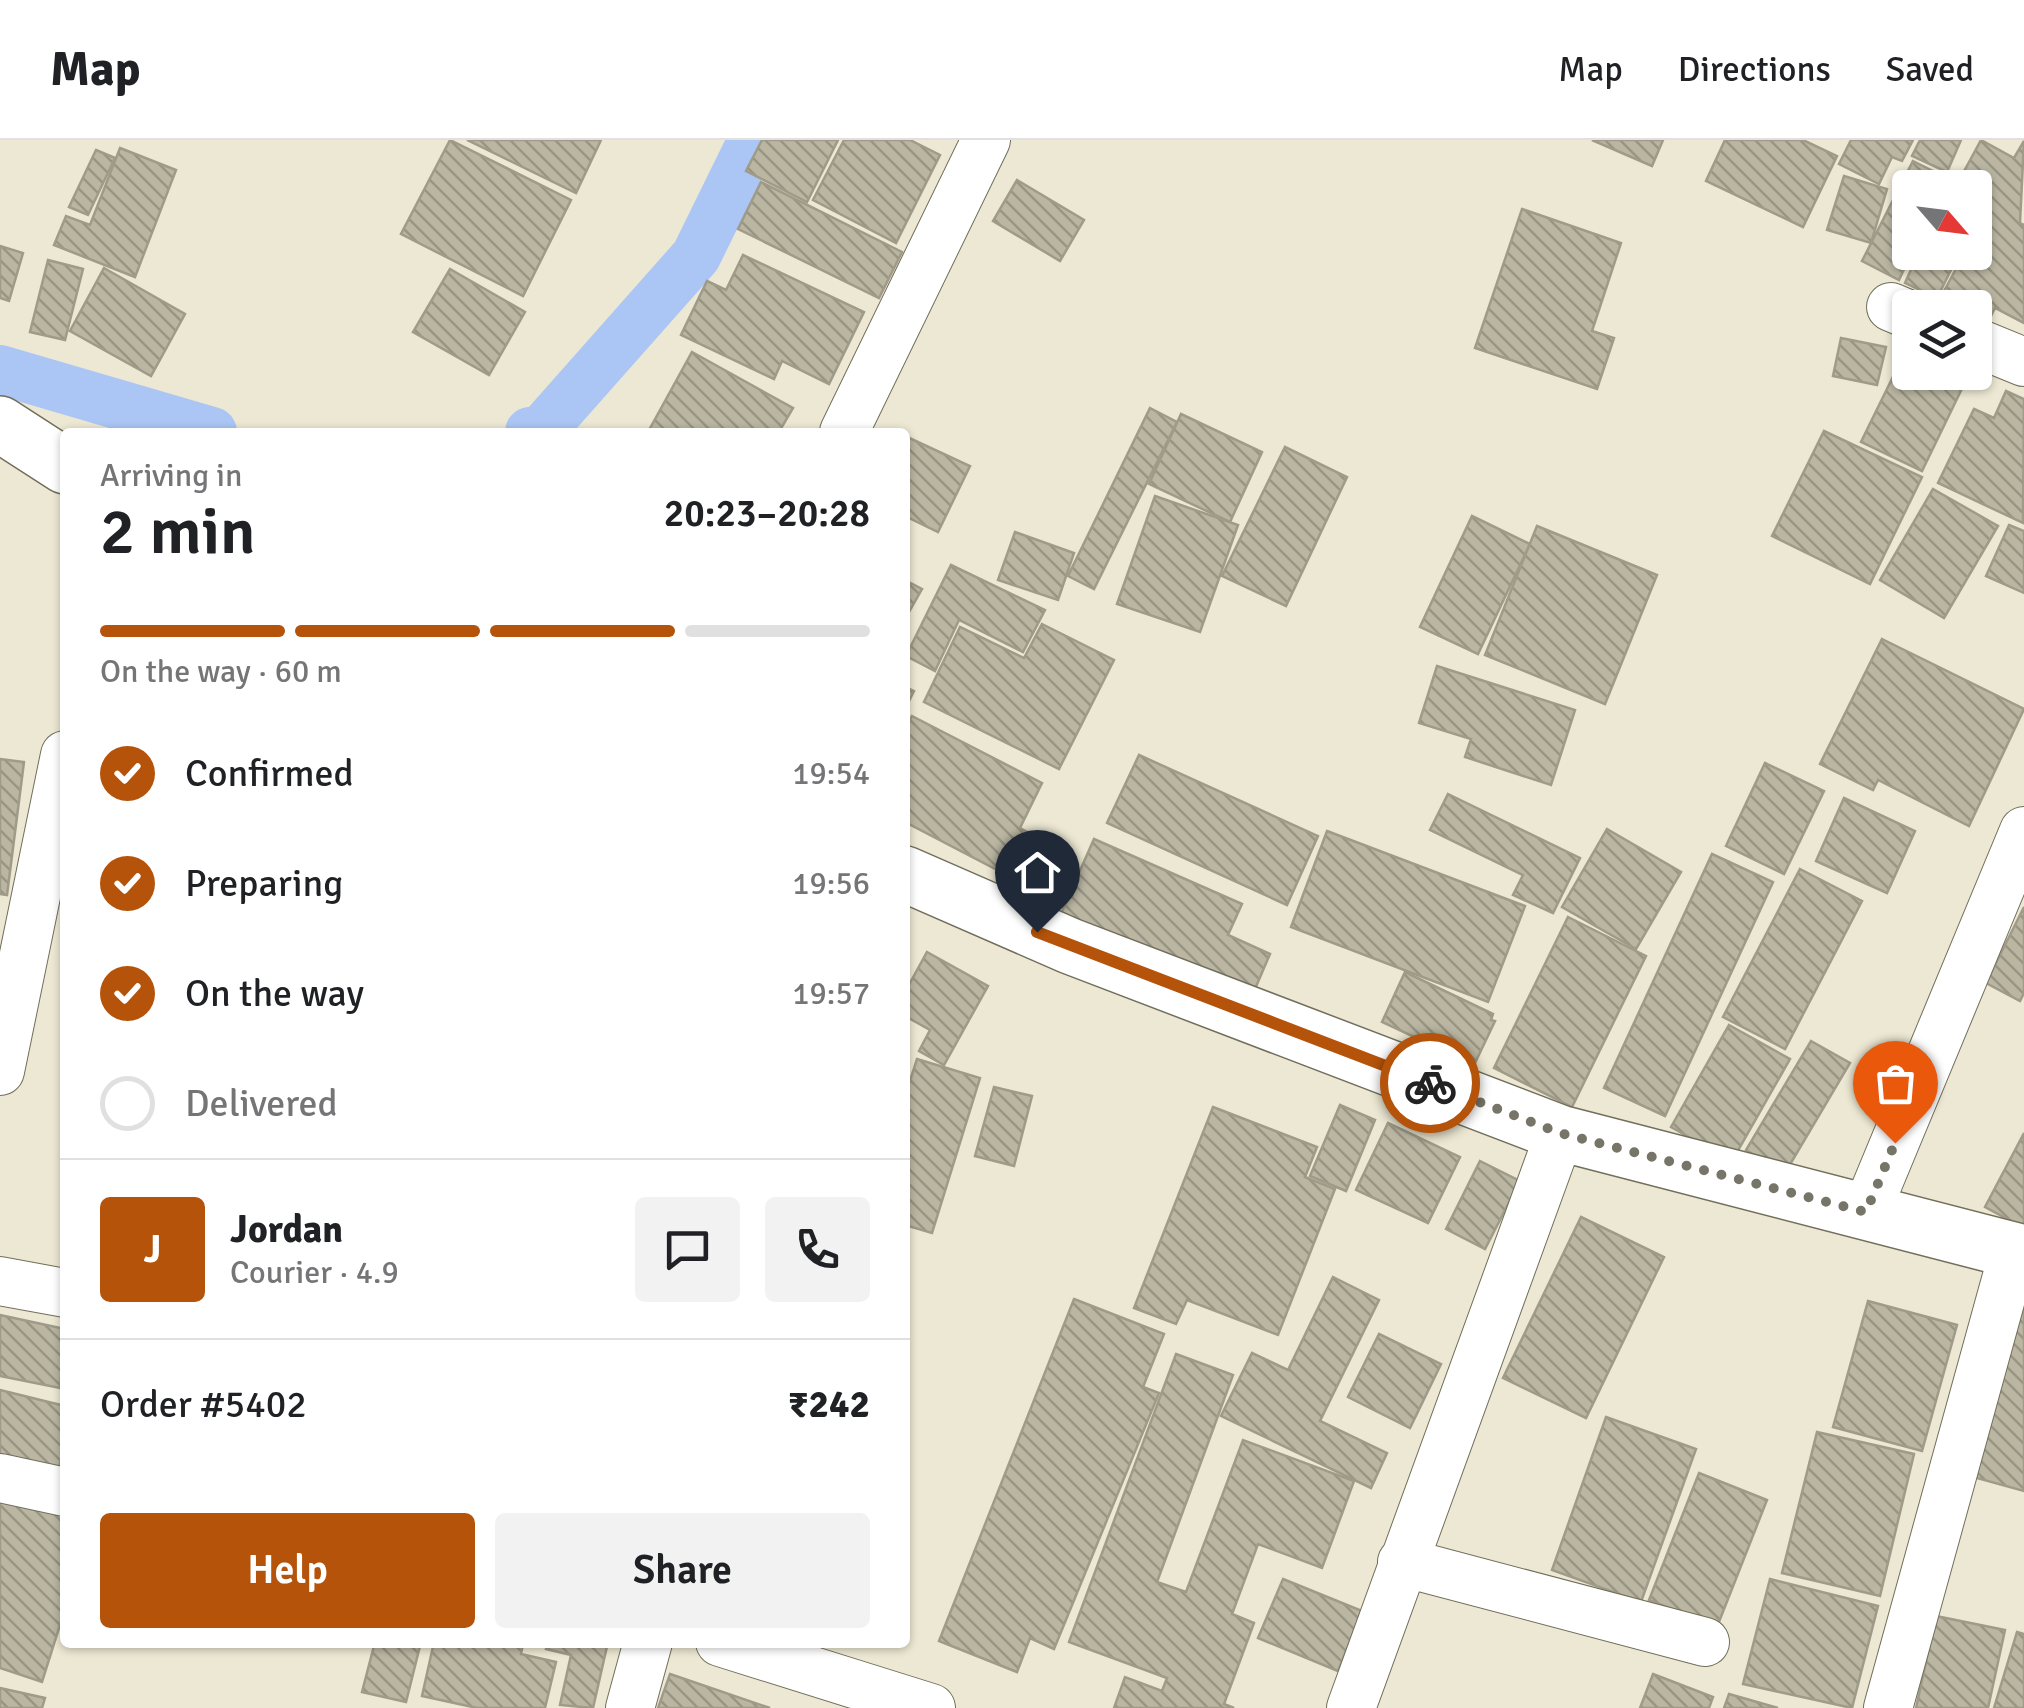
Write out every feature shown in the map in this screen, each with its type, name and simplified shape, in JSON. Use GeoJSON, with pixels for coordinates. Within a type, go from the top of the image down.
{"type":"FeatureCollection","features":[{"type":"Feature","properties":{"kind":"main road"},"geometry":{"type":"LineString","coordinates":[[0,424],[60,463]]}},
{"type":"Feature","properties":{"kind":"main road"},"geometry":{"type":"LineString","coordinates":[[910,876],[1070,946],[1560,1133],[2019,1252]]}},
{"type":"Feature","properties":{"kind":"street"},"geometry":{"type":"LineString","coordinates":[[846,428],[986,140]]}},
{"type":"Feature","properties":{"kind":"street"},"geometry":{"type":"LineString","coordinates":[[1992,349],[2024,362]]}},
{"type":"Feature","properties":{"kind":"street"},"geometry":{"type":"LineString","coordinates":[[0,1071],[60,781]]}},
{"type":"Feature","properties":{"kind":"street"},"geometry":{"type":"LineString","coordinates":[[1866,1212],[2024,831]]}},
{"type":"Feature","properties":{"kind":"street"},"geometry":{"type":"LineString","coordinates":[[1350,1708],[1560,1133]]}},
{"type":"Feature","properties":{"kind":"street"},"geometry":{"type":"LineString","coordinates":[[1888,1708],[2019,1252]]}},
{"type":"Feature","properties":{"kind":"street"},"geometry":{"type":"LineString","coordinates":[[0,1281],[60,1292]]}},
{"type":"Feature","properties":{"kind":"street"},"geometry":{"type":"LineString","coordinates":[[0,1478],[60,1491]]}},
{"type":"Feature","properties":{"kind":"street"},"geometry":{"type":"LineString","coordinates":[[1402,1562],[1705,1642]]}},
{"type":"Feature","properties":{"kind":"street"},"geometry":{"type":"LineString","coordinates":[[630,1708],[646,1648]]}},
{"type":"Feature","properties":{"kind":"street"},"geometry":{"type":"LineString","coordinates":[[739,1648],[930,1708]]}},
{"type":"Feature","properties":{"kind":"building"},"geometry":{"type":"Polygon","coordinates":[[[450,140],[571,200],[523,296],[401,234],[450,140]]]}},
{"type":"Feature","properties":{"kind":"building"},"geometry":{"type":"Polygon","coordinates":[[[467,140],[601,140],[576,193],[467,140]]]}},
{"type":"Feature","properties":{"kind":"building"},"geometry":{"type":"Polygon","coordinates":[[[762,140],[838,140],[807,202],[746,171],[762,140]]]}},
{"type":"Feature","properties":{"kind":"building"},"geometry":{"type":"Polygon","coordinates":[[[844,140],[910,140],[940,155],[896,243],[813,200],[844,140]]]}},
{"type":"Feature","properties":{"kind":"building"},"geometry":{"type":"Polygon","coordinates":[[[1592,140],[1663,140],[1652,166],[1592,140]]]}},
{"type":"Feature","properties":{"kind":"building"},"geometry":{"type":"Polygon","coordinates":[[[1725,140],[1803,140],[1837,156],[1803,227],[1706,181],[1725,140]]]}},
{"type":"Feature","properties":{"kind":"building"},"geometry":{"type":"Polygon","coordinates":[[[1851,140],[1913,140],[1902,161],[1892,157],[1879,184],[1839,164],[1851,140]]]}},
{"type":"Feature","properties":{"kind":"building"},"geometry":{"type":"Polygon","coordinates":[[[1920,140],[1961,140],[1948,170],[1912,156],[1920,140]]]}},
{"type":"Feature","properties":{"kind":"building"},"geometry":{"type":"Polygon","coordinates":[[[1981,140],[2014,158],[2024,141],[2020,223],[2024,225],[2024,323],[1995,308],[1992,314],[1992,290],[1945,290],[1955,270],[1992,270],[1992,170],[1965,170],[1981,140]]]}},
{"type":"Feature","properties":{"kind":"building"},"geometry":{"type":"Polygon","coordinates":[[[120,148],[176,170],[135,277],[54,245],[66,216],[90,225],[120,148]]]}},
{"type":"Feature","properties":{"kind":"building"},"geometry":{"type":"Polygon","coordinates":[[[96,150],[115,158],[88,215],[69,207],[96,150]]]}},
{"type":"Feature","properties":{"kind":"building"},"geometry":{"type":"Polygon","coordinates":[[[1913,161],[1931,170],[1908,170],[1913,161]]]}},
{"type":"Feature","properties":{"kind":"building"},"geometry":{"type":"Polygon","coordinates":[[[1844,176],[1887,189],[1871,243],[1827,230],[1844,176]]]}},
{"type":"Feature","properties":{"kind":"building"},"geometry":{"type":"Polygon","coordinates":[[[1017,180],[1084,220],[1060,261],[993,221],[1017,180]]]}},
{"type":"Feature","properties":{"kind":"building"},"geometry":{"type":"Polygon","coordinates":[[[761,182],[902,252],[879,298],[738,229],[761,182]]]}},
{"type":"Feature","properties":{"kind":"building"},"geometry":{"type":"Polygon","coordinates":[[[1892,202],[1892,270],[1904,270],[1899,280],[1862,261],[1892,202]]]}},
{"type":"Feature","properties":{"kind":"building"},"geometry":{"type":"Polygon","coordinates":[[[1522,209],[1621,243],[1592,331],[1614,338],[1597,389],[1475,348],[1522,209]]]}},
{"type":"Feature","properties":{"kind":"building"},"geometry":{"type":"Polygon","coordinates":[[[0,246],[23,253],[9,301],[0,298],[0,246]]]}},
{"type":"Feature","properties":{"kind":"building"},"geometry":{"type":"Polygon","coordinates":[[[743,255],[864,312],[829,384],[782,361],[774,379],[681,335],[707,281],[726,290],[743,255]]]}},
{"type":"Feature","properties":{"kind":"building"},"geometry":{"type":"Polygon","coordinates":[[[48,260],[83,269],[65,340],[30,332],[48,260]]]}},
{"type":"Feature","properties":{"kind":"building"},"geometry":{"type":"Polygon","coordinates":[[[104,268],[185,314],[151,376],[70,331],[104,268]]]}},
{"type":"Feature","properties":{"kind":"building"},"geometry":{"type":"Polygon","coordinates":[[[450,269],[525,312],[489,375],[413,332],[450,269]]]}},
{"type":"Feature","properties":{"kind":"building"},"geometry":{"type":"Polygon","coordinates":[[[1911,270],[1951,270],[1941,290],[1920,290],[1905,283],[1911,270]]]}},
{"type":"Feature","properties":{"kind":"building"},"geometry":{"type":"Polygon","coordinates":[[[1841,338],[1886,347],[1877,385],[1833,376],[1841,338]]]}},
{"type":"Feature","properties":{"kind":"building"},"geometry":{"type":"Polygon","coordinates":[[[692,352],[793,408],[781,428],[650,428],[692,352]]]}},
{"type":"Feature","properties":{"kind":"building"},"geometry":{"type":"Polygon","coordinates":[[[1892,379],[1892,390],[1961,390],[1922,471],[1861,442],[1892,379]]]}},
{"type":"Feature","properties":{"kind":"building"},"geometry":{"type":"Polygon","coordinates":[[[2006,391],[2024,399],[2023,523],[1938,483],[1974,409],[1994,418],[2006,391]]]}},
{"type":"Feature","properties":{"kind":"building"},"geometry":{"type":"Polygon","coordinates":[[[1150,408],[1177,422],[1094,589],[1068,576],[1150,408]]]}},
{"type":"Feature","properties":{"kind":"building"},"geometry":{"type":"Polygon","coordinates":[[[1181,414],[1262,452],[1230,522],[1149,484],[1181,414]]]}},
{"type":"Feature","properties":{"kind":"building"},"geometry":{"type":"Polygon","coordinates":[[[1824,431],[1922,477],[1870,584],[1772,536],[1824,431]]]}},
{"type":"Feature","properties":{"kind":"building"},"geometry":{"type":"Polygon","coordinates":[[[910,438],[970,466],[938,532],[910,518],[910,438]]]}},
{"type":"Feature","properties":{"kind":"building"},"geometry":{"type":"Polygon","coordinates":[[[1285,447],[1347,477],[1286,606],[1222,576],[1285,447]]]}},
{"type":"Feature","properties":{"kind":"building"},"geometry":{"type":"Polygon","coordinates":[[[1933,489],[1998,526],[1944,618],[1880,580],[1933,489]]]}},
{"type":"Feature","properties":{"kind":"building"},"geometry":{"type":"Polygon","coordinates":[[[1155,496],[1238,525],[1200,632],[1117,604],[1155,496]]]}},
{"type":"Feature","properties":{"kind":"building"},"geometry":{"type":"Polygon","coordinates":[[[1472,516],[1530,544],[1478,654],[1420,627],[1472,516]]]}},
{"type":"Feature","properties":{"kind":"building"},"geometry":{"type":"Polygon","coordinates":[[[2009,525],[2024,531],[2024,593],[1986,576],[2009,525]]]}},
{"type":"Feature","properties":{"kind":"building"},"geometry":{"type":"Polygon","coordinates":[[[1537,526],[1657,575],[1605,704],[1485,655],[1537,526]]]}},
{"type":"Feature","properties":{"kind":"building"},"geometry":{"type":"Polygon","coordinates":[[[1015,532],[1074,553],[1058,600],[998,580],[1015,532]]]}},
{"type":"Feature","properties":{"kind":"building"},"geometry":{"type":"Polygon","coordinates":[[[951,565],[1045,610],[1023,652],[959,620],[935,671],[910,658],[910,648],[951,565]]]}},
{"type":"Feature","properties":{"kind":"building"},"geometry":{"type":"Polygon","coordinates":[[[910,583],[922,589],[910,610],[910,583]]]}},
{"type":"Feature","properties":{"kind":"building"},"geometry":{"type":"Polygon","coordinates":[[[1042,624],[1114,660],[1059,769],[924,702],[960,627],[1024,658],[1042,624]]]}},
{"type":"Feature","properties":{"kind":"building"},"geometry":{"type":"Polygon","coordinates":[[[1882,639],[2024,709],[1969,826],[1878,780],[1873,790],[1820,764],[1882,639]]]}},
{"type":"Feature","properties":{"kind":"building"},"geometry":{"type":"Polygon","coordinates":[[[1437,666],[1575,710],[1551,785],[1465,757],[1471,739],[1419,723],[1437,666]]]}},
{"type":"Feature","properties":{"kind":"building"},"geometry":{"type":"Polygon","coordinates":[[[912,716],[1042,783],[1020,828],[1042,840],[1020,882],[910,825],[912,716]]]}},
{"type":"Feature","properties":{"kind":"building"},"geometry":{"type":"Polygon","coordinates":[[[1139,755],[1318,836],[1287,905],[1107,823],[1139,755]]]}},
{"type":"Feature","properties":{"kind":"building"},"geometry":{"type":"Polygon","coordinates":[[[0,759],[24,762],[7,895],[0,894],[0,759]]]}},
{"type":"Feature","properties":{"kind":"building"},"geometry":{"type":"Polygon","coordinates":[[[1765,763],[1824,791],[1784,874],[1726,846],[1765,763]]]}},
{"type":"Feature","properties":{"kind":"building"},"geometry":{"type":"Polygon","coordinates":[[[1448,794],[1580,858],[1553,913],[1513,895],[1523,875],[1430,830],[1448,794]]]}},
{"type":"Feature","properties":{"kind":"building"},"geometry":{"type":"Polygon","coordinates":[[[1844,798],[1915,831],[1887,893],[1816,861],[1844,798]]]}},
{"type":"Feature","properties":{"kind":"building"},"geometry":{"type":"Polygon","coordinates":[[[1607,829],[1681,872],[1636,949],[1562,907],[1607,829]]]}},
{"type":"Feature","properties":{"kind":"building"},"geometry":{"type":"Polygon","coordinates":[[[1327,831],[1525,906],[1488,1002],[1291,927],[1327,831]]]}},
{"type":"Feature","properties":{"kind":"building"},"geometry":{"type":"Polygon","coordinates":[[[1094,839],[1242,904],[1228,935],[1270,954],[1249,1003],[1059,918],[1094,839]]]}},
{"type":"Feature","properties":{"kind":"building"},"geometry":{"type":"Polygon","coordinates":[[[1712,854],[1773,882],[1665,1116],[1604,1088],[1712,854]]]}},
{"type":"Feature","properties":{"kind":"building"},"geometry":{"type":"Polygon","coordinates":[[[1800,869],[1862,901],[1785,1049],[1723,1017],[1800,869]]]}},
{"type":"Feature","properties":{"kind":"building"},"geometry":{"type":"Polygon","coordinates":[[[2024,907],[2024,993],[2020,1001],[1986,983],[2024,907]]]}},
{"type":"Feature","properties":{"kind":"building"},"geometry":{"type":"Polygon","coordinates":[[[1568,917],[1646,956],[1572,1107],[1494,1068],[1568,917]]]}},
{"type":"Feature","properties":{"kind":"building"},"geometry":{"type":"Polygon","coordinates":[[[927,952],[988,986],[944,1065],[919,1051],[930,1030],[910,1019],[910,983],[927,952]]]}},
{"type":"Feature","properties":{"kind":"building"},"geometry":{"type":"Polygon","coordinates":[[[1405,972],[1493,1014],[1491,1020],[1495,1021],[1474,1065],[1382,1022],[1405,972]]]}},
{"type":"Feature","properties":{"kind":"building"},"geometry":{"type":"Polygon","coordinates":[[[1729,1025],[1790,1059],[1732,1161],[1671,1127],[1729,1025]]]}},
{"type":"Feature","properties":{"kind":"building"},"geometry":{"type":"Polygon","coordinates":[[[1811,1041],[1850,1063],[1785,1173],[1746,1150],[1811,1041]]]}},
{"type":"Feature","properties":{"kind":"building"},"geometry":{"type":"Polygon","coordinates":[[[917,1059],[980,1078],[932,1233],[910,1226],[910,1081],[917,1059]]]}},
{"type":"Feature","properties":{"kind":"building"},"geometry":{"type":"Polygon","coordinates":[[[994,1087],[1032,1096],[1014,1166],[975,1156],[994,1087]]]}},
{"type":"Feature","properties":{"kind":"building"},"geometry":{"type":"Polygon","coordinates":[[[1340,1105],[1375,1120],[1346,1191],[1310,1176],[1340,1105]]]}},
{"type":"Feature","properties":{"kind":"building"},"geometry":{"type":"Polygon","coordinates":[[[1213,1107],[1317,1147],[1305,1177],[1335,1189],[1278,1335],[1187,1300],[1176,1324],[1134,1308],[1213,1107]]]}},
{"type":"Feature","properties":{"kind":"building"},"geometry":{"type":"Polygon","coordinates":[[[1388,1123],[1460,1157],[1428,1223],[1356,1190],[1388,1123]]]}},
{"type":"Feature","properties":{"kind":"building"},"geometry":{"type":"Polygon","coordinates":[[[2024,1133],[2024,1228],[1985,1207],[2024,1133]]]}},
{"type":"Feature","properties":{"kind":"building"},"geometry":{"type":"Polygon","coordinates":[[[1480,1161],[1520,1181],[1485,1249],[1446,1229],[1480,1161]]]}},
{"type":"Feature","properties":{"kind":"building"},"geometry":{"type":"Polygon","coordinates":[[[1581,1217],[1664,1257],[1586,1418],[1503,1378],[1581,1217]]]}},
{"type":"Feature","properties":{"kind":"building"},"geometry":{"type":"Polygon","coordinates":[[[1333,1277],[1379,1300],[1320,1421],[1387,1453],[1371,1488],[1221,1416],[1252,1353],[1288,1370],[1333,1277]]]}},
{"type":"Feature","properties":{"kind":"building"},"geometry":{"type":"Polygon","coordinates":[[[1074,1299],[1164,1334],[1143,1387],[1159,1393],[1054,1649],[1030,1638],[1017,1672],[939,1641],[1074,1299]]]}},
{"type":"Feature","properties":{"kind":"building"},"geometry":{"type":"Polygon","coordinates":[[[2024,1300],[2024,1491],[1973,1477],[2024,1300]]]}},
{"type":"Feature","properties":{"kind":"building"},"geometry":{"type":"Polygon","coordinates":[[[1868,1301],[1957,1325],[1922,1451],[1833,1427],[1868,1301]]]}},
{"type":"Feature","properties":{"kind":"building"},"geometry":{"type":"Polygon","coordinates":[[[0,1315],[60,1328],[60,1388],[0,1376],[0,1315]]]}},
{"type":"Feature","properties":{"kind":"building"},"geometry":{"type":"Polygon","coordinates":[[[1379,1334],[1441,1364],[1410,1428],[1348,1397],[1379,1334]]]}},
{"type":"Feature","properties":{"kind":"building"},"geometry":{"type":"Polygon","coordinates":[[[1176,1354],[1233,1375],[1157,1582],[1186,1592],[1243,1440],[1354,1481],[1322,1568],[1258,1544],[1232,1614],[1254,1623],[1224,1704],[1234,1708],[1114,1708],[1125,1677],[1162,1691],[1167,1678],[1069,1642],[1176,1354]]]}},
{"type":"Feature","properties":{"kind":"building"},"geometry":{"type":"Polygon","coordinates":[[[0,1390],[60,1405],[60,1463],[56,1479],[0,1465],[0,1390]]]}},
{"type":"Feature","properties":{"kind":"building"},"geometry":{"type":"Polygon","coordinates":[[[1606,1417],[1696,1449],[1641,1602],[1552,1570],[1606,1417]]]}},
{"type":"Feature","properties":{"kind":"building"},"geometry":{"type":"Polygon","coordinates":[[[1817,1432],[1914,1454],[1880,1596],[1782,1573],[1817,1432]]]}},
{"type":"Feature","properties":{"kind":"building"},"geometry":{"type":"Polygon","coordinates":[[[1699,1473],[1767,1500],[1717,1627],[1649,1600],[1699,1473]]]}},
{"type":"Feature","properties":{"kind":"building"},"geometry":{"type":"Polygon","coordinates":[[[0,1484],[60,1502],[60,1625],[42,1682],[0,1668],[0,1484]]]}},
{"type":"Feature","properties":{"kind":"building"},"geometry":{"type":"Polygon","coordinates":[[[1283,1579],[1362,1611],[1338,1671],[1258,1638],[1283,1579]]]}},
{"type":"Feature","properties":{"kind":"building"},"geometry":{"type":"Polygon","coordinates":[[[1770,1579],[1878,1606],[1852,1708],[1743,1684],[1770,1579]]]}},
{"type":"Feature","properties":{"kind":"building"},"geometry":{"type":"Polygon","coordinates":[[[1936,1616],[2005,1630],[1988,1708],[1916,1708],[1936,1616]]]}},
{"type":"Feature","properties":{"kind":"building"},"geometry":{"type":"Polygon","coordinates":[[[2017,1632],[2024,1634],[2024,1708],[1994,1708],[2017,1632]]]}},
{"type":"Feature","properties":{"kind":"building"},"geometry":{"type":"Polygon","coordinates":[[[373,1648],[420,1648],[406,1702],[362,1692],[373,1648]]]}},
{"type":"Feature","properties":{"kind":"building"},"geometry":{"type":"Polygon","coordinates":[[[433,1648],[522,1648],[521,1654],[556,1662],[545,1708],[477,1708],[422,1696],[433,1648]]]}},
{"type":"Feature","properties":{"kind":"building"},"geometry":{"type":"Polygon","coordinates":[[[607,1648],[593,1708],[560,1705],[571,1655],[546,1649],[607,1648]]]}},
{"type":"Feature","properties":{"kind":"building"},"geometry":{"type":"Polygon","coordinates":[[[670,1674],[770,1708],[658,1708],[670,1674]]]}},
{"type":"Feature","properties":{"kind":"building"},"geometry":{"type":"Polygon","coordinates":[[[1653,1674],[1713,1697],[1709,1708],[1640,1708],[1653,1674]]]}},
{"type":"Feature","properties":{"kind":"building"},"geometry":{"type":"Polygon","coordinates":[[[0,1688],[45,1698],[42,1708],[0,1708],[0,1688]]]}},
{"type":"Feature","properties":{"kind":"building"},"geometry":{"type":"Polygon","coordinates":[[[1729,1694],[1778,1708],[1724,1708],[1729,1694]]]}},
{"type":"Feature","properties":{"kind":"waterway"},"geometry":{"type":"LineString","coordinates":[[544,428],[696,256],[753,140]]}},
{"type":"Feature","properties":{"kind":"waterway"},"geometry":{"type":"LineString","coordinates":[[0,370],[198,428]]}},
{"type":"Feature","properties":{"kind":"way so far"},"geometry":{"type":"LineString","coordinates":[[1430,1083],[1560,1133],[1866,1212],[1895,1143]]}},
{"type":"Feature","properties":{"kind":"route"},"geometry":{"type":"LineString","coordinates":[[1037,932],[1430,1083]]}}]}
